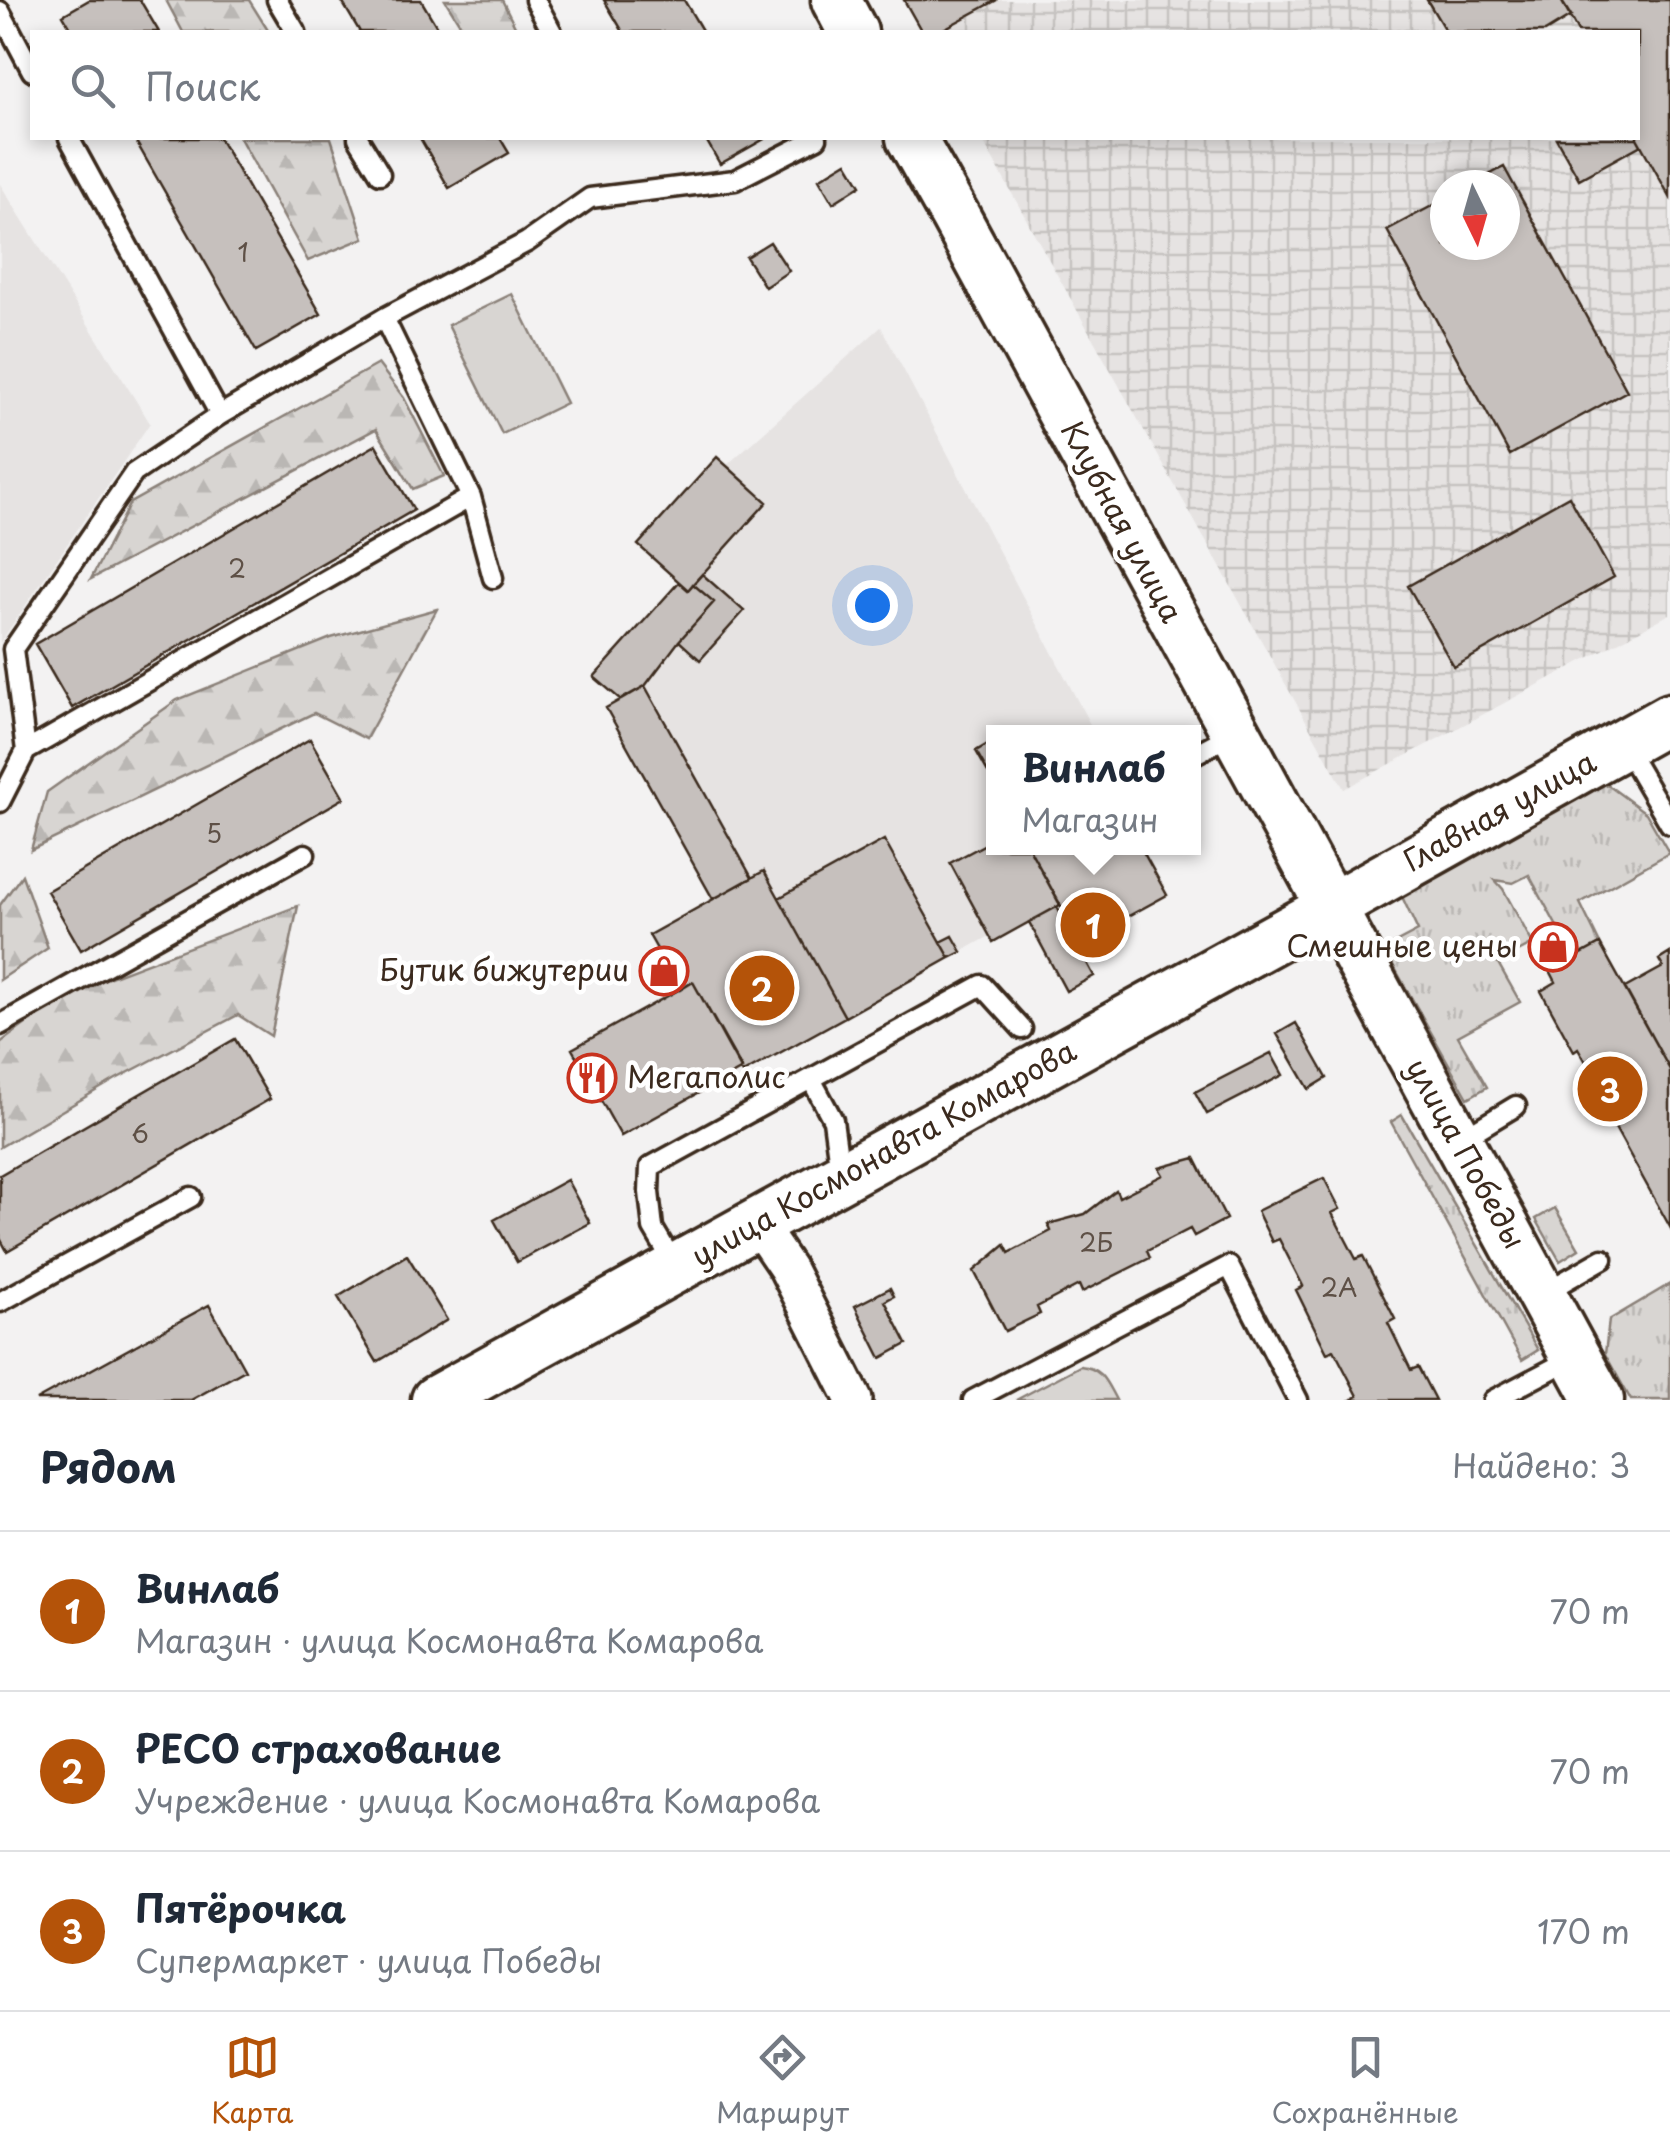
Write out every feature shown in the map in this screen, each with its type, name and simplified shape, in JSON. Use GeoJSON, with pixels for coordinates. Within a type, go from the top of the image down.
{"type":"FeatureCollection","features":[{"type":"Feature","properties":{"kind":"street"},"geometry":{"type":"LineString","coordinates":[[836,0],[852,30]]}},
{"type":"Feature","properties":{"kind":"street","name":"Клубная улица"},"geometry":{"type":"LineString","coordinates":[[911,140],[1332,907]]}},
{"type":"Feature","properties":{"kind":"street","name":"Главная улица"},"geometry":{"type":"LineString","coordinates":[[1332,907],[1670,718]]}},
{"type":"Feature","properties":{"kind":"street","name":"улица Победы"},"geometry":{"type":"LineString","coordinates":[[1332,907],[1599,1400]]}},
{"type":"Feature","properties":{"kind":"street","name":"улица Космонавта Комарова"},"geometry":{"type":"LineString","coordinates":[[436,1400],[1332,907]]}},
{"type":"Feature","properties":{"kind":"street"},"geometry":{"type":"LineString","coordinates":[[757,1224],[787,1268],[854,1400]]}},
{"type":"Feature","properties":{"kind":"lane"},"geometry":{"type":"LineString","coordinates":[[278,0],[295,30]]}},
{"type":"Feature","properties":{"kind":"lane"},"geometry":{"type":"LineString","coordinates":[[535,0],[551,30]]}},
{"type":"Feature","properties":{"kind":"lane"},"geometry":{"type":"LineString","coordinates":[[0,11],[30,67]]}},
{"type":"Feature","properties":{"kind":"lane"},"geometry":{"type":"LineString","coordinates":[[70,140],[220,415]]}},
{"type":"Feature","properties":{"kind":"lane"},"geometry":{"type":"LineString","coordinates":[[359,140],[380,174]]}},
{"type":"Feature","properties":{"kind":"lane"},"geometry":{"type":"LineString","coordinates":[[26,751],[7,653],[134,473],[220,415],[384,318],[527,242],[590,198],[735,180],[813,140]]}},
{"type":"Feature","properties":{"kind":"lane"},"geometry":{"type":"LineString","coordinates":[[384,318],[472,497],[493,578]]}},
{"type":"Feature","properties":{"kind":"lane"},"geometry":{"type":"LineString","coordinates":[[0,802],[26,751],[472,497]]}},
{"type":"Feature","properties":{"kind":"lane"},"geometry":{"type":"LineString","coordinates":[[1201,752],[1235,733]]}},
{"type":"Feature","properties":{"kind":"lane"},"geometry":{"type":"LineString","coordinates":[[1623,744],[1670,824]]}},
{"type":"Feature","properties":{"kind":"lane"},"geometry":{"type":"LineString","coordinates":[[0,1024],[305,854]]}},
{"type":"Feature","properties":{"kind":"lane"},"geometry":{"type":"LineString","coordinates":[[676,1268],[653,1228],[650,1167],[982,985],[1022,1028]]}},
{"type":"Feature","properties":{"kind":"lane"},"geometry":{"type":"LineString","coordinates":[[811,1079],[834,1120],[840,1178]]}},
{"type":"Feature","properties":{"kind":"lane"},"geometry":{"type":"LineString","coordinates":[[1458,1141],[1516,1106]]}},
{"type":"Feature","properties":{"kind":"lane"},"geometry":{"type":"LineString","coordinates":[[0,1302],[191,1197]]}},
{"type":"Feature","properties":{"kind":"lane"},"geometry":{"type":"LineString","coordinates":[[1541,1294],[1602,1259]]}},
{"type":"Feature","properties":{"kind":"lane"},"geometry":{"type":"LineString","coordinates":[[973,1400],[1229,1266],[1298,1400]]}},
{"type":"Feature","properties":{"kind":"lane"},"geometry":{"type":"LineString","coordinates":[[1493,1400],[1576,1357]]}},
{"type":"Feature","properties":{"kind":"shaded area"},"geometry":{"type":"Polygon","coordinates":[[[904,0],[1670,0],[1670,614],[1344,789],[982,140],[1640,140],[1640,30],[921,30],[904,0]]]}},
{"type":"Feature","properties":{"kind":"shaded area"},"geometry":{"type":"Polygon","coordinates":[[[0,184],[150,423],[0,643],[0,184]]]}},
{"type":"Feature","properties":{"kind":"shaded area"},"geometry":{"type":"Polygon","coordinates":[[[881,327],[1090,725],[986,725],[986,745],[977,750],[986,767],[986,855],[992,855],[990,936],[950,958],[884,840],[779,898],[764,871],[752,878],[645,686],[679,641],[744,611],[702,574],[767,502],[727,465],[881,327]]]}},
{"type":"Feature","properties":{"kind":"green space"},"geometry":{"type":"Polygon","coordinates":[[[166,0],[249,0],[268,30],[182,30],[166,0]]]}},
{"type":"Feature","properties":{"kind":"green space"},"geometry":{"type":"Polygon","coordinates":[[[445,0],[502,0],[517,30],[464,30],[445,0]]]}},
{"type":"Feature","properties":{"kind":"green space"},"geometry":{"type":"Polygon","coordinates":[[[241,140],[332,140],[364,238],[308,261],[241,140]]]}},
{"type":"Feature","properties":{"kind":"green space"},"geometry":{"type":"Polygon","coordinates":[[[512,294],[566,403],[502,434],[448,325],[512,294]]]}},
{"type":"Feature","properties":{"kind":"green space"},"geometry":{"type":"Polygon","coordinates":[[[378,364],[404,398],[444,476],[413,489],[376,429],[91,579],[130,503],[378,364]]]}},
{"type":"Feature","properties":{"kind":"green space"},"geometry":{"type":"Polygon","coordinates":[[[437,609],[366,739],[314,713],[31,850],[47,792],[177,700],[331,638],[437,609]]]}},
{"type":"Feature","properties":{"kind":"green space"},"geometry":{"type":"Polygon","coordinates":[[[1605,783],[1646,813],[1669,853],[1580,903],[1600,944],[1574,958],[1529,875],[1513,883],[1495,880],[1533,944],[1498,963],[1520,1002],[1458,1036],[1487,1087],[1468,1098],[1384,949],[1418,931],[1398,888],[1591,784],[1605,783]]]}},
{"type":"Feature","properties":{"kind":"green space"},"geometry":{"type":"Polygon","coordinates":[[[22,875],[48,948],[0,980],[0,905],[22,875]]]}},
{"type":"Feature","properties":{"kind":"green space"},"geometry":{"type":"Polygon","coordinates":[[[298,906],[271,1036],[238,1015],[116,1079],[0,1147],[0,1043],[68,993],[298,906]]]}},
{"type":"Feature","properties":{"kind":"green space"},"geometry":{"type":"Polygon","coordinates":[[[1402,1115],[1538,1350],[1522,1360],[1391,1122],[1402,1115]]]}},
{"type":"Feature","properties":{"kind":"green space"},"geometry":{"type":"Polygon","coordinates":[[[1555,1208],[1579,1249],[1560,1261],[1536,1219],[1555,1208]]]}},
{"type":"Feature","properties":{"kind":"green space"},"geometry":{"type":"Polygon","coordinates":[[[1670,1284],[1670,1400],[1631,1400],[1605,1354],[1609,1320],[1670,1284]]]}},
{"type":"Feature","properties":{"kind":"green space"},"geometry":{"type":"Polygon","coordinates":[[[1080,1366],[1098,1373],[1116,1400],[1016,1400],[1080,1366]]]}},
{"type":"Feature","properties":{"kind":"building"},"geometry":{"type":"Polygon","coordinates":[[[89,0],[140,0],[158,30],[72,30],[63,15],[89,0]]]}},
{"type":"Feature","properties":{"kind":"building"},"geometry":{"type":"Polygon","coordinates":[[[341,0],[421,0],[439,30],[359,30],[341,0]]]}},
{"type":"Feature","properties":{"kind":"building"},"geometry":{"type":"Polygon","coordinates":[[[604,0],[684,0],[702,30],[622,30],[604,0]]]}},
{"type":"Feature","properties":{"kind":"building"},"geometry":{"type":"Polygon","coordinates":[[[904,0],[997,0],[942,30],[921,30],[904,0]]]}},
{"type":"Feature","properties":{"kind":"building"},"geometry":{"type":"Polygon","coordinates":[[[1427,0],[1561,0],[1571,16],[1548,30],[1445,30],[1427,0]]]}},
{"type":"Feature","properties":{"kind":"building"},"geometry":{"type":"Polygon","coordinates":[[[1561,0],[1670,0],[1670,197],[1638,140],[1640,30],[1577,30],[1561,0]]]}},
{"type":"Feature","properties":{"kind":"building"},"geometry":{"type":"Polygon","coordinates":[[[135,140],[220,140],[321,314],[256,351],[135,140]]]}},
{"type":"Feature","properties":{"kind":"building"},"geometry":{"type":"Polygon","coordinates":[[[421,140],[501,140],[509,153],[449,188],[421,140]]]}},
{"type":"Feature","properties":{"kind":"building"},"geometry":{"type":"Polygon","coordinates":[[[706,140],[762,140],[720,164],[706,140]]]}},
{"type":"Feature","properties":{"kind":"building"},"geometry":{"type":"Polygon","coordinates":[[[1557,140],[1638,140],[1641,145],[1579,179],[1557,140]]]}},
{"type":"Feature","properties":{"kind":"building"},"geometry":{"type":"Polygon","coordinates":[[[847,162],[861,185],[833,203],[819,179],[847,162]]]}},
{"type":"Feature","properties":{"kind":"building"},"geometry":{"type":"Polygon","coordinates":[[[1520,196],[1627,391],[1510,455],[1387,230],[1430,207],[1430,260],[1520,260],[1520,196]]]}},
{"type":"Feature","properties":{"kind":"building"},"geometry":{"type":"Polygon","coordinates":[[[770,242],[789,271],[765,287],[746,257],[770,242]]]}},
{"type":"Feature","properties":{"kind":"building"},"geometry":{"type":"Polygon","coordinates":[[[376,445],[414,510],[72,708],[35,644],[376,445]]]}},
{"type":"Feature","properties":{"kind":"building"},"geometry":{"type":"Polygon","coordinates":[[[717,457],[767,502],[688,590],[638,545],[717,457]]]}},
{"type":"Feature","properties":{"kind":"building"},"geometry":{"type":"Polygon","coordinates":[[[1569,496],[1614,577],[1454,667],[1408,586],[1569,496]]]}},
{"type":"Feature","properties":{"kind":"building"},"geometry":{"type":"Polygon","coordinates":[[[702,574],[744,611],[700,660],[679,641],[714,602],[693,584],[702,574]]]}},
{"type":"Feature","properties":{"kind":"building"},"geometry":{"type":"Polygon","coordinates":[[[679,582],[688,590],[693,584],[714,602],[645,686],[621,700],[594,677],[679,582]]]}},
{"type":"Feature","properties":{"kind":"building"},"geometry":{"type":"Polygon","coordinates":[[[645,686],[752,878],[713,899],[606,708],[645,686]]]}},
{"type":"Feature","properties":{"kind":"building"},"geometry":{"type":"Polygon","coordinates":[[[310,739],[344,798],[81,950],[47,891],[310,739]]]}},
{"type":"Feature","properties":{"kind":"building"},"geometry":{"type":"Polygon","coordinates":[[[986,745],[986,769],[976,751],[986,745]]]}},
{"type":"Feature","properties":{"kind":"building"},"geometry":{"type":"Polygon","coordinates":[[[884,840],[950,958],[845,1017],[779,898],[884,840]]]}},
{"type":"Feature","properties":{"kind":"building"},"geometry":{"type":"Polygon","coordinates":[[[986,844],[986,855],[1033,855],[1060,905],[993,942],[950,863],[986,844]]]}},
{"type":"Feature","properties":{"kind":"building"},"geometry":{"type":"Polygon","coordinates":[[[1033,855],[1145,855],[1167,895],[1081,942],[1033,855]]]}},
{"type":"Feature","properties":{"kind":"building"},"geometry":{"type":"Polygon","coordinates":[[[764,871],[845,1017],[743,1073],[693,982],[680,990],[649,935],[764,871]]]}},
{"type":"Feature","properties":{"kind":"building"},"geometry":{"type":"Polygon","coordinates":[[[1057,907],[1094,976],[1066,991],[1029,922],[1057,907]]]}},
{"type":"Feature","properties":{"kind":"building"},"geometry":{"type":"Polygon","coordinates":[[[953,936],[962,952],[950,958],[941,942],[953,936]]]}},
{"type":"Feature","properties":{"kind":"building"},"geometry":{"type":"Polygon","coordinates":[[[1564,941],[1574,958],[1600,944],[1670,1070],[1670,1227],[1588,1079],[1594,1076],[1578,1048],[1574,1051],[1541,991],[1556,982],[1541,953],[1564,941]]]}},
{"type":"Feature","properties":{"kind":"building"},"geometry":{"type":"Polygon","coordinates":[[[1670,953],[1670,1070],[1625,988],[1663,967],[1659,960],[1670,953]]]}},
{"type":"Feature","properties":{"kind":"building"},"geometry":{"type":"Polygon","coordinates":[[[693,982],[742,1069],[621,1136],[572,1049],[693,982]]]}},
{"type":"Feature","properties":{"kind":"building"},"geometry":{"type":"Polygon","coordinates":[[[1296,1023],[1327,1078],[1309,1089],[1277,1034],[1296,1023]]]}},
{"type":"Feature","properties":{"kind":"building"},"geometry":{"type":"Polygon","coordinates":[[[235,1039],[270,1099],[7,1251],[0,1238],[0,1175],[235,1039]]]}},
{"type":"Feature","properties":{"kind":"building"},"geometry":{"type":"Polygon","coordinates":[[[1271,1053],[1283,1075],[1207,1114],[1195,1092],[1271,1053]]]}},
{"type":"Feature","properties":{"kind":"building"},"geometry":{"type":"Polygon","coordinates":[[[1195,1158],[1226,1219],[1194,1236],[1190,1229],[1147,1251],[1150,1258],[1082,1292],[1079,1285],[1037,1307],[1040,1314],[1005,1331],[974,1271],[1005,1245],[1009,1253],[1051,1231],[1048,1224],[1085,1214],[1116,1190],[1119,1197],[1163,1175],[1159,1168],[1195,1158]]]}},
{"type":"Feature","properties":{"kind":"building"},"geometry":{"type":"Polygon","coordinates":[[[1324,1178],[1340,1209],[1332,1213],[1356,1259],[1363,1256],[1395,1319],[1388,1323],[1411,1370],[1418,1367],[1435,1400],[1351,1400],[1358,1396],[1334,1350],[1327,1353],[1296,1290],[1303,1286],[1279,1239],[1272,1242],[1257,1211],[1324,1178]]]}},
{"type":"Feature","properties":{"kind":"building"},"geometry":{"type":"Polygon","coordinates":[[[567,1180],[590,1223],[517,1262],[494,1220],[567,1180]]]}},
{"type":"Feature","properties":{"kind":"building"},"geometry":{"type":"Polygon","coordinates":[[[407,1255],[447,1320],[377,1362],[338,1297],[407,1255]]]}},
{"type":"Feature","properties":{"kind":"building"},"geometry":{"type":"Polygon","coordinates":[[[890,1288],[894,1296],[885,1301],[907,1344],[881,1358],[855,1306],[890,1288]]]}},
{"type":"Feature","properties":{"kind":"building"},"geometry":{"type":"Polygon","coordinates":[[[209,1305],[245,1370],[191,1400],[36,1400],[209,1305]]]}},
{"type":"Feature","properties":{"kind":"place","name":"Винлаб"},"geometry":{"type":"Point","coordinates":[1093,925]}},
{"type":"Feature","properties":{"kind":"place","name":"Смешные цены"},"geometry":{"type":"Point","coordinates":[1553,947]}},
{"type":"Feature","properties":{"kind":"place","name":"Бутик бижутерии"},"geometry":{"type":"Point","coordinates":[664,971]}},
{"type":"Feature","properties":{"kind":"place","name":"РЕСО страхование"},"geometry":{"type":"Point","coordinates":[762,988]}},
{"type":"Feature","properties":{"kind":"place","name":"Мегаполис"},"geometry":{"type":"Point","coordinates":[592,1078]}},
{"type":"Feature","properties":{"kind":"place","name":"Пятёрочка"},"geometry":{"type":"Point","coordinates":[1610,1089]}}]}
